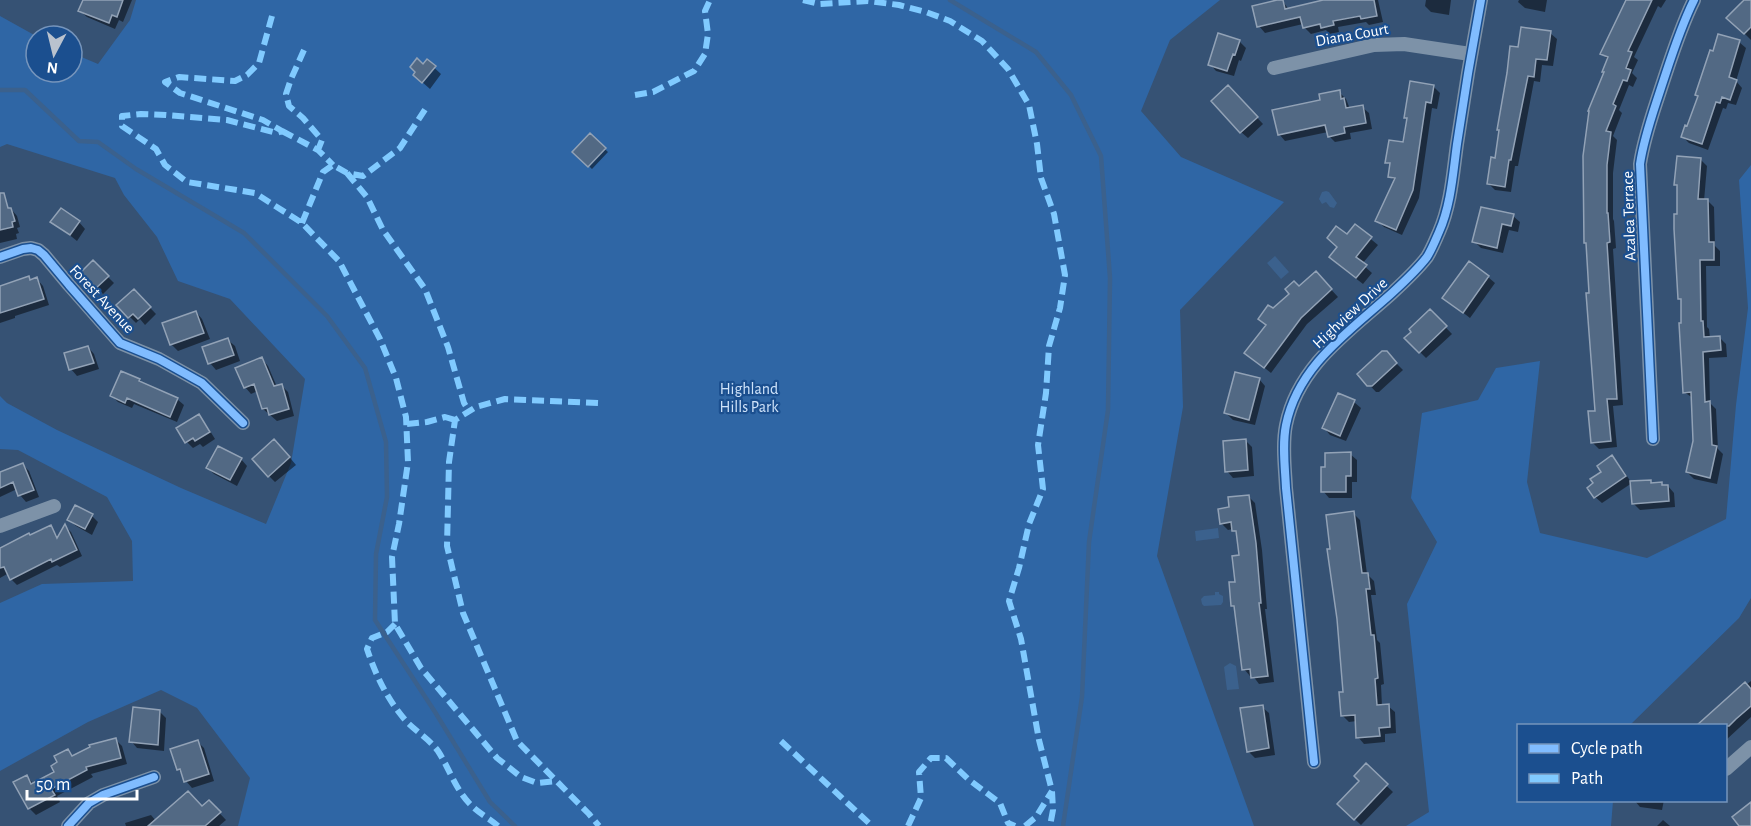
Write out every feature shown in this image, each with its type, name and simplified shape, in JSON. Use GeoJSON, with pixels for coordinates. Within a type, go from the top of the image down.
{"type":"FeatureCollection","features":[{"type":"Feature","properties":{"kind":"street","name":"Highview Drive"},"geometry":{"type":"LineString","coordinates":[[1314,762],[1286,488],[1284,447],[1286,423],[1300,385],[1323,355],[1404,283],[1427,256],[1434,243],[1448,205],[1470,54],[1481,0]]}},
{"type":"Feature","properties":{"kind":"street","name":"Azalea Terrace"},"geometry":{"type":"LineString","coordinates":[[1653,439],[1640,164],[1648,124],[1680,32],[1694,0]]}},
{"type":"Feature","properties":{"kind":"street","name":"Diana Court"},"geometry":{"type":"LineString","coordinates":[[1275,68],[1374,45],[1404,44],[1470,54]]}},
{"type":"Feature","properties":{"kind":"street","name":"Forest Avenue"},"geometry":{"type":"LineString","coordinates":[[0,256],[23,249],[38,250],[120,343],[159,359],[202,383],[243,423]]}},
{"type":"Feature","properties":{"kind":"street"},"geometry":{"type":"LineString","coordinates":[[0,526],[54,506]]}},
{"type":"Feature","properties":{"kind":"street"},"geometry":{"type":"LineString","coordinates":[[1727,767],[1751,747]]}},
{"type":"Feature","properties":{"kind":"street"},"geometry":{"type":"LineString","coordinates":[[68,826],[89,803],[103,795],[154,777]]}},
{"type":"Feature","properties":{"kind":"green space","name":"Highland Hills Park"},"geometry":{"type":"Polygon","coordinates":[[[136,0],[1220,0],[1170,40],[1141,111],[1181,157],[1284,202],[1180,310],[1183,407],[1157,556],[1254,826],[238,826],[250,778],[197,708],[161,690],[88,722],[0,771],[0,603],[42,584],[133,581],[132,541],[107,497],[18,450],[0,449],[0,396],[7,403],[57,430],[181,488],[266,524],[291,463],[305,379],[230,299],[178,281],[157,237],[124,195],[115,178],[7,144],[0,147],[0,16],[24,29],[24,84],[84,84],[84,58],[98,64],[130,20],[136,0]]]}},
{"type":"Feature","properties":{"kind":"green space"},"geometry":{"type":"Polygon","coordinates":[[[1751,165],[1751,598],[1739,618],[1631,724],[1517,724],[1517,802],[1613,802],[1611,826],[1406,826],[1429,812],[1407,604],[1437,542],[1411,498],[1422,413],[1478,400],[1496,368],[1540,361],[1527,482],[1540,533],[1647,558],[1726,519],[1736,405],[1748,308],[1739,180],[1751,165]]]}},
{"type":"Feature","properties":{"kind":"shaded area"},"geometry":{"type":"Polygon","coordinates":[[[1326,191],[1337,203],[1334,208],[1326,202],[1322,204],[1319,199],[1322,192],[1326,191]]]}},
{"type":"Feature","properties":{"kind":"shaded area"},"geometry":{"type":"Polygon","coordinates":[[[1275,256],[1289,272],[1281,279],[1267,263],[1275,256]]]}},
{"type":"Feature","properties":{"kind":"shaded area"},"geometry":{"type":"Polygon","coordinates":[[[1218,528],[1219,538],[1196,541],[1195,531],[1218,528]]]}},
{"type":"Feature","properties":{"kind":"shaded area"},"geometry":{"type":"Polygon","coordinates":[[[1215,592],[1223,596],[1221,605],[1204,606],[1201,599],[1204,596],[1215,595],[1215,592]]]}},
{"type":"Feature","properties":{"kind":"shaded area"},"geometry":{"type":"Polygon","coordinates":[[[1230,663],[1236,666],[1239,689],[1227,690],[1224,667],[1230,663]]]}},
{"type":"Feature","properties":{"kind":"building"},"geometry":{"type":"Polygon","coordinates":[[[83,0],[123,0],[117,17],[112,15],[109,23],[78,11],[83,0]]]}},
{"type":"Feature","properties":{"kind":"building"},"geometry":{"type":"Polygon","coordinates":[[[1283,0],[1285,9],[1323,0],[1374,0],[1377,16],[1361,19],[1360,16],[1333,21],[1334,25],[1321,28],[1320,24],[1303,28],[1300,17],[1257,27],[1252,6],[1283,0]]]}},
{"type":"Feature","properties":{"kind":"building"},"geometry":{"type":"Polygon","coordinates":[[[1626,0],[1652,0],[1628,51],[1632,52],[1626,68],[1631,70],[1627,81],[1623,80],[1613,104],[1616,106],[1606,131],[1611,132],[1607,165],[1607,213],[1610,242],[1607,243],[1617,399],[1607,399],[1611,441],[1591,443],[1588,411],[1595,411],[1586,293],[1589,293],[1586,243],[1584,243],[1583,156],[1588,111],[1608,57],[1600,54],[1626,0]]]}},
{"type":"Feature","properties":{"kind":"building"},"geometry":{"type":"Polygon","coordinates":[[[1744,0],[1751,0],[1751,27],[1744,34],[1726,18],[1744,0]]]}},
{"type":"Feature","properties":{"kind":"building"},"geometry":{"type":"Polygon","coordinates":[[[1521,27],[1551,31],[1547,60],[1536,59],[1534,77],[1528,76],[1505,187],[1487,184],[1491,157],[1495,158],[1510,46],[1518,47],[1521,27]]]}},
{"type":"Feature","properties":{"kind":"building"},"geometry":{"type":"Polygon","coordinates":[[[1218,33],[1240,40],[1227,71],[1208,65],[1218,33]]]}},
{"type":"Feature","properties":{"kind":"building"},"geometry":{"type":"Polygon","coordinates":[[[1718,34],[1740,40],[1729,77],[1737,80],[1730,100],[1722,97],[1720,103],[1716,102],[1702,144],[1681,137],[1698,96],[1695,95],[1710,50],[1713,51],[1718,34]]]}},
{"type":"Feature","properties":{"kind":"building"},"geometry":{"type":"Polygon","coordinates":[[[417,58],[423,64],[427,59],[436,66],[422,83],[413,75],[415,72],[410,67],[417,58]]]}},
{"type":"Feature","properties":{"kind":"building"},"geometry":{"type":"Polygon","coordinates":[[[1410,81],[1434,85],[1431,103],[1426,102],[1413,190],[1396,230],[1375,221],[1395,178],[1388,177],[1390,163],[1385,163],[1389,140],[1403,142],[1410,81]]]}},
{"type":"Feature","properties":{"kind":"building"},"geometry":{"type":"Polygon","coordinates":[[[1228,85],[1258,117],[1240,133],[1211,101],[1228,85]]]}},
{"type":"Feature","properties":{"kind":"building"},"geometry":{"type":"Polygon","coordinates":[[[1340,90],[1341,99],[1344,98],[1346,108],[1363,105],[1366,123],[1344,127],[1345,133],[1328,137],[1325,125],[1278,135],[1272,110],[1320,100],[1319,94],[1340,90]]]}},
{"type":"Feature","properties":{"kind":"building"},"geometry":{"type":"Polygon","coordinates":[[[590,133],[606,148],[588,167],[572,152],[590,133]]]}},
{"type":"Feature","properties":{"kind":"building"},"geometry":{"type":"Polygon","coordinates":[[[1677,156],[1701,158],[1698,199],[1708,199],[1709,242],[1714,242],[1714,260],[1700,260],[1701,321],[1703,321],[1704,337],[1720,336],[1721,350],[1703,352],[1705,402],[1710,401],[1712,445],[1717,446],[1710,478],[1686,472],[1693,441],[1691,392],[1683,393],[1679,323],[1681,323],[1681,299],[1678,299],[1674,229],[1674,214],[1677,214],[1677,185],[1674,185],[1677,156]]]}},
{"type":"Feature","properties":{"kind":"building"},"geometry":{"type":"Polygon","coordinates":[[[0,193],[4,193],[15,221],[12,222],[13,227],[0,230],[0,193]]]}},
{"type":"Feature","properties":{"kind":"building"},"geometry":{"type":"Polygon","coordinates":[[[1481,207],[1514,214],[1511,226],[1502,224],[1497,248],[1472,242],[1481,207]]]}},
{"type":"Feature","properties":{"kind":"building"},"geometry":{"type":"Polygon","coordinates":[[[61,208],[80,221],[70,235],[50,222],[61,208]]]}},
{"type":"Feature","properties":{"kind":"building"},"geometry":{"type":"Polygon","coordinates":[[[1355,224],[1372,237],[1356,257],[1367,265],[1356,278],[1329,257],[1337,247],[1327,238],[1336,226],[1347,234],[1355,224]]]}},
{"type":"Feature","properties":{"kind":"building"},"geometry":{"type":"Polygon","coordinates":[[[93,260],[109,276],[95,289],[80,273],[93,260]]]}},
{"type":"Feature","properties":{"kind":"building"},"geometry":{"type":"Polygon","coordinates":[[[1469,261],[1489,276],[1463,313],[1442,298],[1469,261]]]}},
{"type":"Feature","properties":{"kind":"building"},"geometry":{"type":"Polygon","coordinates":[[[1316,271],[1332,289],[1301,318],[1264,368],[1244,353],[1266,325],[1258,319],[1268,305],[1273,308],[1289,294],[1285,289],[1294,281],[1299,286],[1316,271]]]}},
{"type":"Feature","properties":{"kind":"building"},"geometry":{"type":"Polygon","coordinates":[[[29,276],[30,280],[37,277],[44,299],[0,313],[0,286],[29,276]]]}},
{"type":"Feature","properties":{"kind":"building"},"geometry":{"type":"Polygon","coordinates":[[[134,289],[151,307],[138,319],[133,314],[128,318],[116,305],[134,289]]]}},
{"type":"Feature","properties":{"kind":"building"},"geometry":{"type":"Polygon","coordinates":[[[1430,309],[1447,326],[1419,353],[1404,338],[1411,332],[1409,329],[1430,309]]]}},
{"type":"Feature","properties":{"kind":"building"},"geometry":{"type":"Polygon","coordinates":[[[196,311],[204,333],[170,345],[162,323],[196,311]]]}},
{"type":"Feature","properties":{"kind":"building"},"geometry":{"type":"Polygon","coordinates":[[[228,338],[234,355],[208,364],[202,347],[228,338]]]}},
{"type":"Feature","properties":{"kind":"building"},"geometry":{"type":"Polygon","coordinates":[[[88,346],[94,363],[69,370],[64,353],[88,346]]]}},
{"type":"Feature","properties":{"kind":"building"},"geometry":{"type":"Polygon","coordinates":[[[1382,351],[1387,351],[1397,363],[1372,386],[1367,386],[1357,374],[1382,351]]]}},
{"type":"Feature","properties":{"kind":"building"},"geometry":{"type":"Polygon","coordinates":[[[262,357],[274,386],[282,384],[289,409],[269,415],[267,408],[262,409],[254,384],[244,388],[235,368],[262,357]]]}},
{"type":"Feature","properties":{"kind":"building"},"geometry":{"type":"Polygon","coordinates":[[[121,371],[178,398],[170,417],[127,398],[125,403],[110,396],[121,371]]]}},
{"type":"Feature","properties":{"kind":"building"},"geometry":{"type":"Polygon","coordinates":[[[1235,372],[1260,378],[1249,420],[1224,413],[1235,372]]]}},
{"type":"Feature","properties":{"kind":"building"},"geometry":{"type":"Polygon","coordinates":[[[1338,393],[1355,400],[1340,436],[1322,428],[1338,393]]]}},
{"type":"Feature","properties":{"kind":"building"},"geometry":{"type":"Polygon","coordinates":[[[199,414],[210,432],[195,441],[193,438],[185,443],[176,428],[199,414]]]}},
{"type":"Feature","properties":{"kind":"building"},"geometry":{"type":"Polygon","coordinates":[[[274,439],[290,457],[268,477],[252,459],[274,439]]]}},
{"type":"Feature","properties":{"kind":"building"},"geometry":{"type":"Polygon","coordinates":[[[1246,439],[1248,470],[1225,472],[1223,441],[1246,439]]]}},
{"type":"Feature","properties":{"kind":"building"},"geometry":{"type":"Polygon","coordinates":[[[218,446],[242,458],[230,480],[206,468],[218,446]]]}},
{"type":"Feature","properties":{"kind":"building"},"geometry":{"type":"Polygon","coordinates":[[[1351,452],[1351,476],[1346,476],[1346,492],[1321,492],[1321,467],[1325,467],[1325,453],[1351,452]]]}},
{"type":"Feature","properties":{"kind":"building"},"geometry":{"type":"Polygon","coordinates":[[[1612,455],[1626,476],[1594,498],[1587,488],[1593,483],[1590,479],[1601,472],[1597,466],[1612,455]]]}},
{"type":"Feature","properties":{"kind":"building"},"geometry":{"type":"Polygon","coordinates":[[[23,463],[34,490],[18,496],[13,482],[0,488],[0,472],[23,463]]]}},
{"type":"Feature","properties":{"kind":"building"},"geometry":{"type":"Polygon","coordinates":[[[1651,480],[1651,483],[1662,482],[1662,485],[1668,485],[1669,501],[1632,504],[1630,481],[1651,480]]]}},
{"type":"Feature","properties":{"kind":"building"},"geometry":{"type":"Polygon","coordinates":[[[1249,495],[1256,543],[1261,603],[1259,603],[1268,676],[1251,678],[1250,669],[1242,670],[1234,606],[1231,606],[1229,582],[1235,582],[1232,556],[1239,555],[1236,531],[1232,531],[1231,522],[1220,524],[1218,509],[1229,507],[1228,497],[1249,495]]]}},
{"type":"Feature","properties":{"kind":"building"},"geometry":{"type":"Polygon","coordinates":[[[75,505],[93,514],[85,529],[67,520],[75,505]]]}},
{"type":"Feature","properties":{"kind":"building"},"geometry":{"type":"Polygon","coordinates":[[[1354,511],[1362,573],[1368,573],[1370,589],[1366,589],[1371,635],[1374,635],[1378,678],[1375,679],[1377,705],[1389,704],[1390,727],[1379,728],[1380,736],[1356,738],[1355,715],[1341,716],[1339,692],[1343,692],[1337,619],[1327,549],[1330,549],[1326,515],[1354,511]]]}},
{"type":"Feature","properties":{"kind":"building"},"geometry":{"type":"Polygon","coordinates":[[[65,524],[77,550],[52,562],[51,559],[10,580],[4,567],[0,568],[0,548],[51,525],[57,538],[65,524]]]}},
{"type":"Feature","properties":{"kind":"building"},"geometry":{"type":"Polygon","coordinates":[[[1745,682],[1751,689],[1751,706],[1729,726],[1727,724],[1698,724],[1745,682]]]}},
{"type":"Feature","properties":{"kind":"building"},"geometry":{"type":"Polygon","coordinates":[[[1263,705],[1269,748],[1247,752],[1240,708],[1263,705]]]}},
{"type":"Feature","properties":{"kind":"building"},"geometry":{"type":"Polygon","coordinates":[[[133,707],[160,710],[158,745],[129,742],[133,707]]]}},
{"type":"Feature","properties":{"kind":"building"},"geometry":{"type":"Polygon","coordinates":[[[116,738],[121,758],[86,767],[87,770],[51,789],[55,795],[28,809],[13,782],[27,775],[31,784],[54,772],[51,766],[57,762],[54,756],[68,749],[72,756],[90,747],[89,745],[116,738]]]}},
{"type":"Feature","properties":{"kind":"building"},"geometry":{"type":"Polygon","coordinates":[[[198,740],[209,774],[184,782],[170,749],[198,740]]]}},
{"type":"Feature","properties":{"kind":"building"},"geometry":{"type":"Polygon","coordinates":[[[1366,763],[1388,784],[1354,820],[1337,804],[1359,781],[1354,776],[1366,763]]]}},
{"type":"Feature","properties":{"kind":"building"},"geometry":{"type":"Polygon","coordinates":[[[188,791],[202,806],[209,800],[221,812],[205,826],[148,826],[188,791]]]}},
{"type":"Feature","properties":{"kind":"building"},"geometry":{"type":"Polygon","coordinates":[[[1751,802],[1751,826],[1739,826],[1732,817],[1751,802]]]}},
{"type":"Feature","properties":{"kind":"waterway"},"geometry":{"type":"LineString","coordinates":[[950,0],[1036,52],[1071,95],[1101,156],[1110,278],[1108,410],[1089,542],[1082,697],[1063,826]]}},
{"type":"Feature","properties":{"kind":"waterway"},"geometry":{"type":"LineString","coordinates":[[0,90],[25,90],[79,141],[98,142],[136,169],[244,233],[327,316],[365,368],[386,442],[387,497],[376,554],[375,620],[490,802],[515,826]]}},
{"type":"Feature","properties":{"kind":"marked path"},"geometry":{"type":"LineString","coordinates":[[635,95],[653,92],[694,71],[705,54],[708,34],[705,11],[710,0]]}},
{"type":"Feature","properties":{"kind":"marked path"},"geometry":{"type":"LineString","coordinates":[[803,0],[820,4],[868,1],[899,5],[950,21],[982,41],[1008,69],[1029,105],[1041,178],[1054,214],[1065,275],[1060,308],[1049,346],[1046,393],[1038,445],[1043,489],[1029,524],[1009,601],[1021,639],[1039,740],[1052,791],[1053,810],[1050,826]]}},
{"type":"Feature","properties":{"kind":"marked path"},"geometry":{"type":"LineString","coordinates":[[272,16],[259,63],[247,75],[235,81],[179,77],[165,82],[180,93],[263,120],[282,131],[277,133],[227,120],[141,114],[122,116],[122,126],[156,149],[165,165],[187,182],[255,193],[302,223],[339,261],[380,339],[396,378],[406,417],[408,462],[392,557],[395,624],[421,668],[497,758],[521,777],[537,783],[557,781]]}},
{"type":"Feature","properties":{"kind":"marked path"},"geometry":{"type":"LineString","coordinates":[[304,50],[286,94],[289,106],[322,140],[318,150]]}},
{"type":"Feature","properties":{"kind":"marked path"},"geometry":{"type":"LineString","coordinates":[[302,223],[323,172],[333,165],[347,173],[363,176],[400,148],[426,108]]}},
{"type":"Feature","properties":{"kind":"marked path"},"geometry":{"type":"LineString","coordinates":[[282,131],[318,150],[333,165]]}},
{"type":"Feature","properties":{"kind":"marked path"},"geometry":{"type":"LineString","coordinates":[[347,173],[367,197],[383,230],[425,289],[448,347],[464,403],[469,411]]}},
{"type":"Feature","properties":{"kind":"marked path"},"geometry":{"type":"LineString","coordinates":[[598,403],[505,399],[476,407],[455,420],[449,462],[447,546],[463,613],[517,741],[599,826]]}},
{"type":"Feature","properties":{"kind":"marked path"},"geometry":{"type":"LineString","coordinates":[[407,424],[445,417],[455,420]]}},
{"type":"Feature","properties":{"kind":"marked path"},"geometry":{"type":"LineString","coordinates":[[395,624],[387,632],[372,638],[367,649],[383,688],[407,722],[438,751],[464,797],[476,810],[498,826]]}},
{"type":"Feature","properties":{"kind":"marked path"},"geometry":{"type":"LineString","coordinates":[[781,741],[872,826]]}},
{"type":"Feature","properties":{"kind":"marked path"},"geometry":{"type":"LineString","coordinates":[[908,826],[921,798],[919,772],[931,758],[946,758],[968,779],[1000,803],[1008,823],[1015,826]]}},
{"type":"Feature","properties":{"kind":"marked path"},"geometry":{"type":"LineString","coordinates":[[1025,826],[1036,817],[1052,791]]}},
{"type":"Feature","properties":{"kind":"cycle path"},"geometry":{"type":"LineString","coordinates":[[1314,762],[1286,488],[1284,448],[1286,425],[1292,404],[1314,367],[1343,336],[1410,276],[1427,257],[1433,245],[1449,200],[1481,0]]}},
{"type":"Feature","properties":{"kind":"cycle path"},"geometry":{"type":"LineString","coordinates":[[1653,439],[1640,164],[1646,135],[1661,88],[1680,32],[1694,0]]}},
{"type":"Feature","properties":{"kind":"cycle path"},"geometry":{"type":"LineString","coordinates":[[0,257],[23,249],[38,250],[120,343],[159,359],[202,383],[243,423]]}},
{"type":"Feature","properties":{"kind":"cycle path"},"geometry":{"type":"LineString","coordinates":[[68,826],[89,803],[103,795],[154,777]]}}]}
